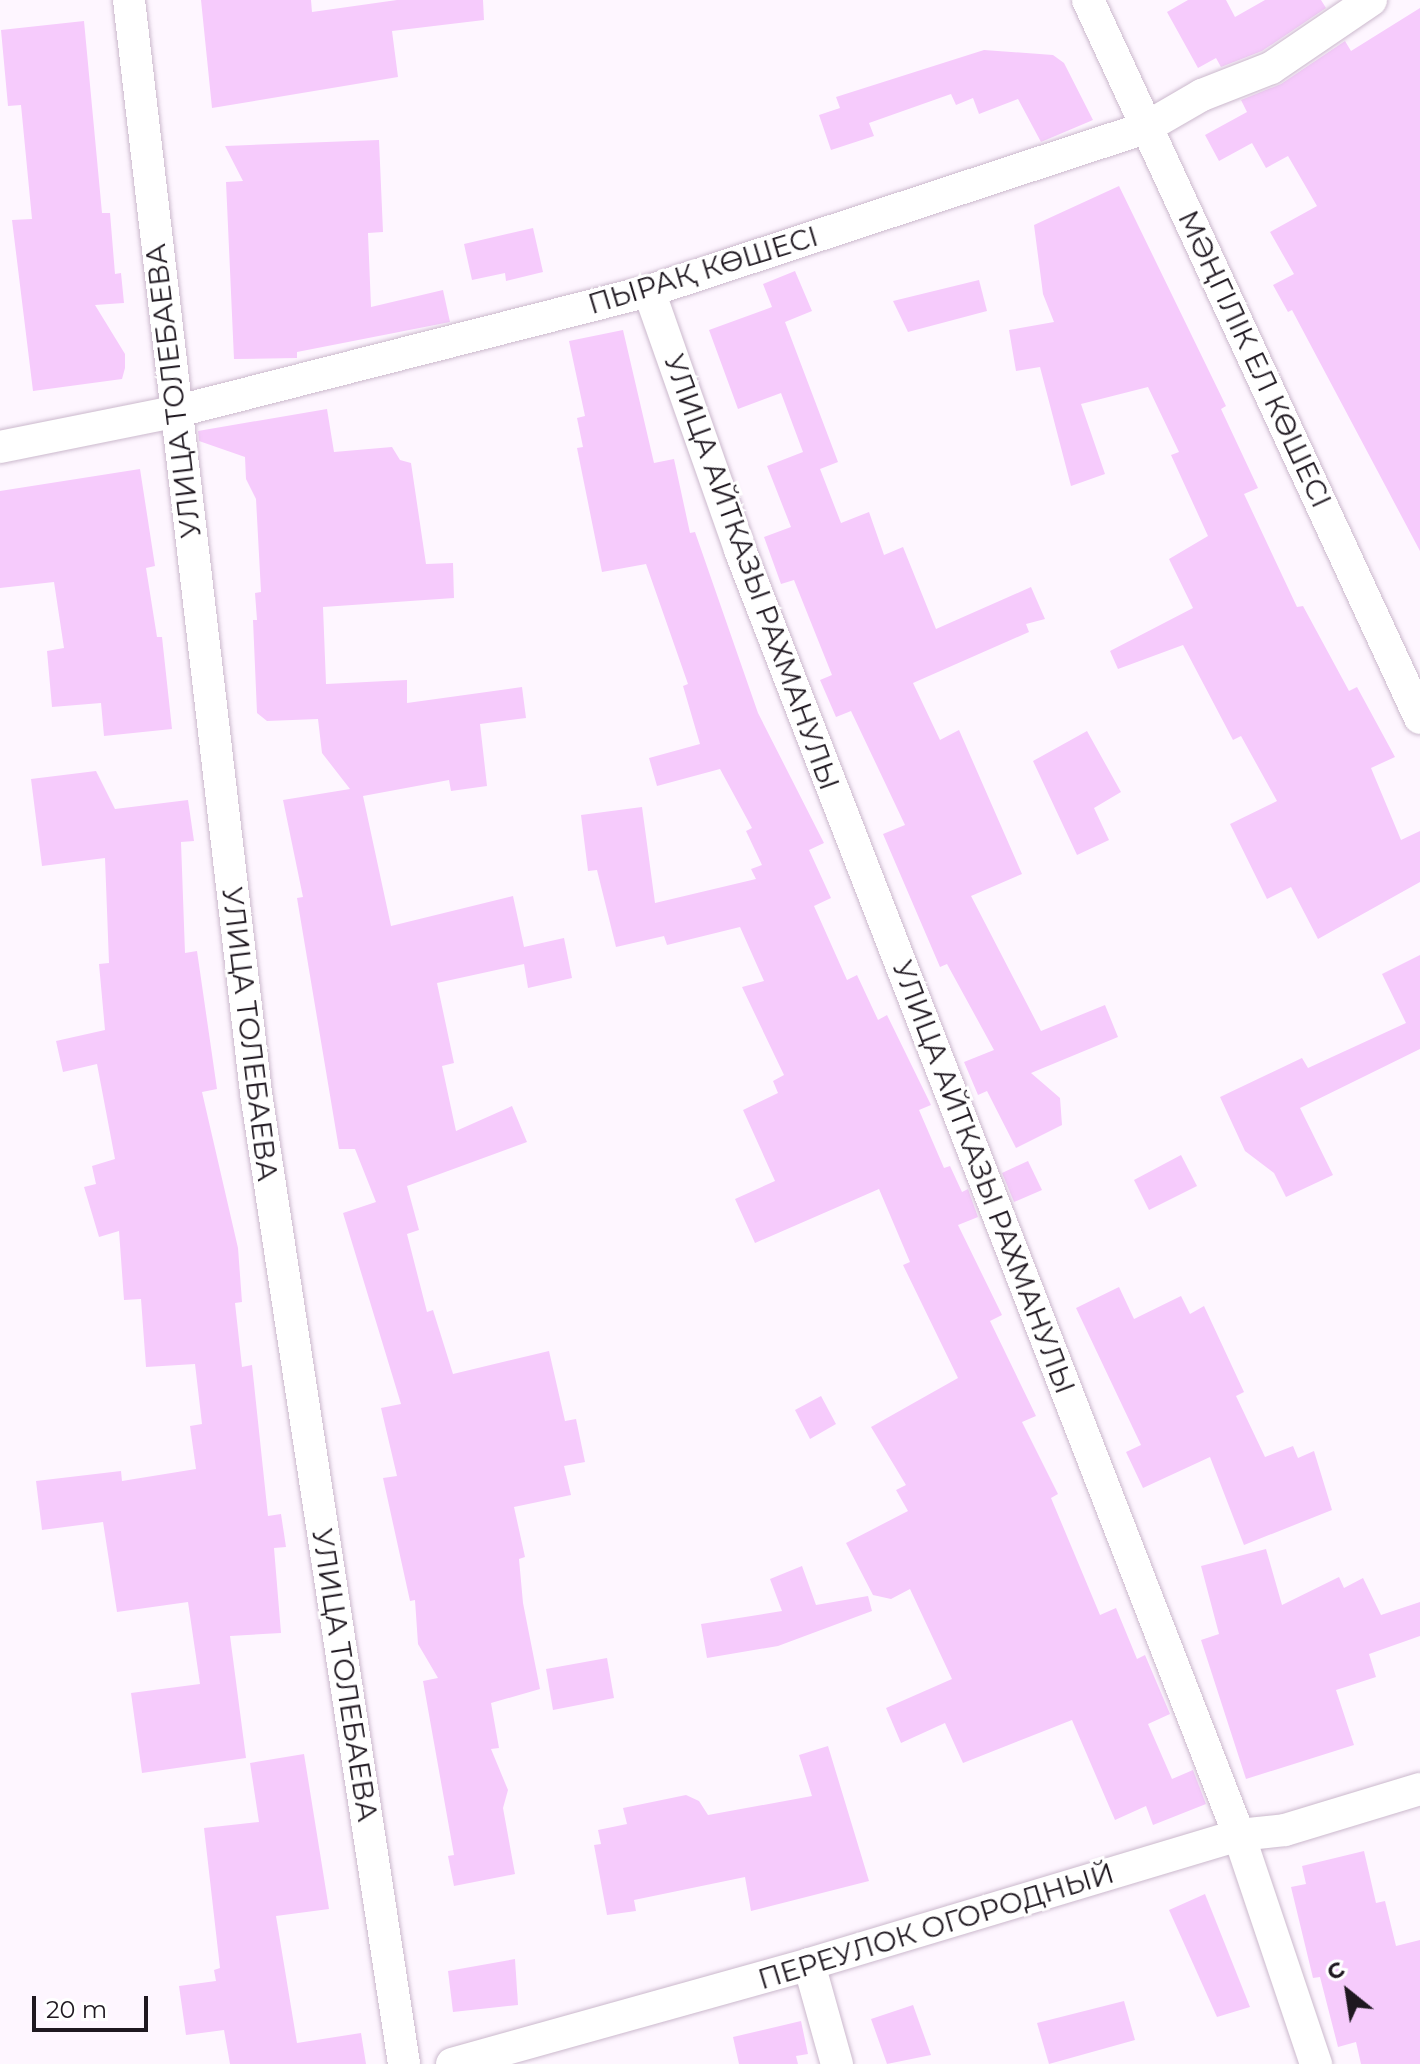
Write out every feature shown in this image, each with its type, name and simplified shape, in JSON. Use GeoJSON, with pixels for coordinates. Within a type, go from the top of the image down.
{"type":"FeatureCollection","features":[{"type":"Feature","properties":{"kind":"street","name":"УЛИЦА ТОЛЕБАЕВА"},"geometry":{"type":"LineString","coordinates":[[129,0],[174,412],[256,1093],[404,2064]]}},
{"type":"Feature","properties":{"kind":"street","name":"МӘҢГІЛІК ЕЛ КӨШЕСІ"},"geometry":{"type":"LineString","coordinates":[[1088,0],[1420,718]]}},
{"type":"Feature","properties":{"kind":"street","name":"ПЫРАҚ КӨШЕСІ"},"geometry":{"type":"LineString","coordinates":[[0,447],[174,412],[649,291],[1145,128],[1202,95],[1271,68],[1371,0]]}},
{"type":"Feature","properties":{"kind":"street","name":"УЛИЦА АЙТКАЗЫ РАХМАНУЛЫ"},"geometry":{"type":"LineString","coordinates":[[649,291],[740,550],[1239,1835],[1316,2064]]}},
{"type":"Feature","properties":{"kind":"street","name":"ПЕРЕУЛОК ОГОРОДНЫЙ"},"geometry":{"type":"LineString","coordinates":[[452,2064],[809,1964],[1239,1835],[1285,1830],[1420,1789]]}},
{"type":"Feature","properties":{"kind":"street"},"geometry":{"type":"LineString","coordinates":[[809,1964],[837,2064]]}},
{"type":"Feature","properties":{"kind":"building"},"geometry":{"type":"Polygon","coordinates":[[[201,0],[311,0],[312,12],[397,0],[483,0],[484,20],[392,31],[398,77],[212,108],[201,0]]]}},
{"type":"Feature","properties":{"kind":"building"},"geometry":{"type":"Polygon","coordinates":[[[1188,0],[1226,0],[1235,17],[1265,0],[1321,0],[1326,8],[1262,51],[1221,67],[1216,58],[1198,68],[1167,12],[1188,0]]]}},
{"type":"Feature","properties":{"kind":"building"},"geometry":{"type":"Polygon","coordinates":[[[1420,8],[1420,551],[1292,310],[1288,312],[1273,285],[1294,274],[1270,232],[1317,206],[1288,156],[1266,168],[1252,143],[1219,161],[1205,135],[1247,112],[1241,100],[1281,84],[1345,41],[1351,51],[1420,8]]]}},
{"type":"Feature","properties":{"kind":"building"},"geometry":{"type":"Polygon","coordinates":[[[84,21],[102,213],[110,213],[115,274],[121,273],[124,303],[95,305],[125,354],[125,368],[122,379],[33,391],[12,220],[32,219],[21,105],[8,106],[1,30],[84,21]]]}},
{"type":"Feature","properties":{"kind":"building"},"geometry":{"type":"Polygon","coordinates":[[[984,50],[1053,55],[1064,63],[1093,120],[1041,142],[1018,99],[979,114],[973,98],[956,105],[951,94],[869,123],[874,136],[831,150],[819,115],[840,108],[836,97],[984,50]]]}},
{"type":"Feature","properties":{"kind":"building"},"geometry":{"type":"Polygon","coordinates":[[[379,140],[383,232],[368,233],[371,307],[443,290],[450,322],[297,352],[297,358],[234,359],[226,182],[243,181],[225,146],[379,140]]]}},
{"type":"Feature","properties":{"kind":"building"},"geometry":{"type":"Polygon","coordinates":[[[1119,186],[1226,406],[1221,409],[1258,488],[1244,494],[1297,607],[1303,606],[1349,691],[1357,687],[1395,757],[1371,768],[1401,840],[1420,831],[1420,882],[1318,939],[1291,887],[1267,899],[1230,824],[1277,801],[1241,736],[1233,740],[1183,645],[1118,669],[1110,651],[1193,608],[1169,559],[1208,536],[1171,455],[1179,452],[1148,387],[1081,404],[1105,474],[1071,486],[1040,367],[1016,371],[1009,330],[1054,322],[1043,294],[1034,225],[1119,186]]]}},
{"type":"Feature","properties":{"kind":"building"},"geometry":{"type":"Polygon","coordinates":[[[533,228],[543,272],[506,281],[505,273],[472,280],[464,244],[533,228]]]}},
{"type":"Feature","properties":{"kind":"building"},"geometry":{"type":"Polygon","coordinates":[[[795,271],[812,311],[785,322],[838,462],[820,469],[841,523],[869,512],[884,555],[903,547],[936,629],[1031,587],[1045,619],[1026,624],[1029,632],[913,683],[940,740],[959,730],[1022,874],[971,896],[1041,1031],[1105,1005],[1118,1037],[1031,1073],[1060,1098],[1062,1125],[1016,1148],[987,1091],[978,1095],[964,1062],[994,1050],[947,964],[940,967],[883,834],[905,825],[851,711],[836,717],[820,680],[832,675],[794,580],[781,584],[764,537],[791,527],[767,466],[803,452],[781,393],[738,409],[709,330],[772,307],[763,284],[795,271]]]}},
{"type":"Feature","properties":{"kind":"building"},"geometry":{"type":"Polygon","coordinates":[[[979,280],[987,311],[908,332],[893,301],[979,280]]]}},
{"type":"Feature","properties":{"kind":"building"},"geometry":{"type":"Polygon","coordinates":[[[623,330],[654,463],[674,459],[690,533],[695,532],[758,713],[824,843],[809,850],[831,898],[814,906],[847,980],[857,975],[878,1020],[887,1015],[931,1105],[919,1110],[944,1168],[950,1166],[962,1192],[968,1189],[978,1217],[958,1225],[1002,1315],[990,1321],[1036,1416],[1022,1422],[1058,1494],[1051,1498],[1100,1615],[1116,1608],[1137,1659],[1145,1655],[1170,1714],[1148,1724],[1172,1779],[1193,1770],[1206,1804],[1153,1825],[1146,1806],[1115,1820],[1072,1720],[963,1763],[945,1723],[901,1743],[886,1708],[952,1679],[910,1589],[891,1599],[873,1595],[846,1543],[908,1511],[896,1490],[906,1485],[871,1427],[958,1378],[903,1265],[910,1262],[879,1189],[755,1243],[735,1199],[775,1181],[743,1110],[778,1093],[773,1081],[784,1075],[742,987],[764,981],[740,927],[667,945],[664,936],[616,947],[597,870],[588,871],[581,815],[642,807],[655,903],[756,879],[751,869],[762,865],[746,831],[752,828],[720,769],[657,786],[649,758],[700,744],[683,686],[688,684],[646,564],[602,572],[577,448],[583,447],[577,418],[585,416],[569,341],[623,330]]]}},
{"type":"Feature","properties":{"kind":"building"},"geometry":{"type":"Polygon","coordinates":[[[327,409],[334,452],[392,447],[400,460],[411,463],[426,564],[453,563],[454,598],[323,607],[326,684],[407,680],[407,703],[522,687],[526,718],[480,724],[487,786],[451,791],[449,780],[363,796],[391,926],[513,896],[524,947],[564,938],[572,978],[528,988],[524,964],[437,983],[454,1063],[442,1066],[456,1131],[512,1106],[527,1142],[407,1186],[419,1230],[407,1234],[427,1312],[433,1310],[453,1374],[549,1351],[565,1421],[576,1419],[585,1462],[564,1466],[571,1495],[514,1507],[525,1557],[519,1559],[523,1603],[540,1689],[491,1703],[499,1748],[491,1749],[508,1790],[503,1808],[515,1874],[454,1886],[448,1856],[454,1855],[423,1681],[438,1678],[418,1644],[415,1600],[410,1601],[383,1478],[397,1476],[381,1408],[401,1404],[343,1213],[376,1202],[355,1149],[339,1149],[297,898],[303,897],[283,800],[350,789],[322,753],[318,719],[267,721],[257,713],[253,620],[257,620],[255,593],[261,592],[256,499],[246,479],[245,457],[199,441],[198,431],[327,409]]]}},
{"type":"Feature","properties":{"kind":"building"},"geometry":{"type":"Polygon","coordinates":[[[140,469],[155,566],[146,568],[157,637],[162,637],[172,729],[104,736],[101,703],[52,707],[47,651],[64,648],[54,582],[0,588],[0,491],[140,469]]]}},
{"type":"Feature","properties":{"kind":"building"},"geometry":{"type":"Polygon","coordinates":[[[1087,731],[1121,792],[1094,808],[1109,840],[1077,855],[1033,761],[1087,731]]]}},
{"type":"Feature","properties":{"kind":"building"},"geometry":{"type":"Polygon","coordinates":[[[96,771],[115,809],[188,800],[194,841],[181,842],[185,953],[197,951],[217,1089],[202,1092],[238,1248],[242,1302],[235,1303],[242,1367],[252,1365],[268,1516],[281,1514],[286,1547],[274,1548],[281,1633],[230,1636],[246,1758],[142,1773],[131,1693],[200,1684],[188,1602],[117,1612],[103,1522],[42,1530],[36,1481],[121,1471],[122,1481],[196,1469],[190,1426],[202,1424],[195,1364],[146,1367],[141,1299],[124,1300],[119,1231],[99,1237],[84,1187],[96,1184],[92,1166],[115,1159],[97,1064],[63,1072],[56,1041],[105,1030],[99,964],[109,963],[105,858],[42,866],[31,779],[96,771]]]}},
{"type":"Feature","properties":{"kind":"building"},"geometry":{"type":"Polygon","coordinates":[[[1420,955],[1420,1049],[1300,1108],[1333,1175],[1286,1197],[1274,1173],[1245,1151],[1220,1097],[1302,1058],[1308,1068],[1406,1023],[1382,974],[1420,955]]]}},
{"type":"Feature","properties":{"kind":"building"},"geometry":{"type":"Polygon","coordinates":[[[1181,1155],[1197,1186],[1149,1210],[1134,1180],[1181,1155]]]}},
{"type":"Feature","properties":{"kind":"building"},"geometry":{"type":"Polygon","coordinates":[[[1028,1161],[1042,1190],[1014,1202],[1002,1173],[1028,1161]]]}},
{"type":"Feature","properties":{"kind":"building"},"geometry":{"type":"Polygon","coordinates":[[[1119,1287],[1134,1319],[1181,1296],[1190,1314],[1204,1306],[1244,1392],[1236,1396],[1265,1457],[1293,1446],[1298,1458],[1314,1451],[1332,1510],[1244,1545],[1210,1457],[1143,1488],[1126,1452],[1141,1445],[1076,1308],[1119,1287]]]}},
{"type":"Feature","properties":{"kind":"building"},"geometry":{"type":"Polygon","coordinates":[[[821,1396],[836,1424],[810,1439],[795,1410],[821,1396]]]}},
{"type":"Feature","properties":{"kind":"building"},"geometry":{"type":"Polygon","coordinates":[[[1266,1549],[1282,1605],[1339,1577],[1344,1588],[1363,1578],[1381,1615],[1420,1602],[1420,1636],[1369,1654],[1376,1677],[1336,1690],[1354,1745],[1246,1779],[1201,1640],[1219,1634],[1201,1566],[1266,1549]]]}},
{"type":"Feature","properties":{"kind":"building"},"geometry":{"type":"Polygon","coordinates":[[[802,1566],[816,1605],[868,1596],[872,1611],[778,1646],[707,1658],[701,1624],[782,1611],[770,1579],[802,1566]]]}},
{"type":"Feature","properties":{"kind":"building"},"geometry":{"type":"Polygon","coordinates":[[[607,1658],[614,1698],[553,1710],[546,1669],[607,1658]]]}},
{"type":"Feature","properties":{"kind":"building"},"geometry":{"type":"Polygon","coordinates":[[[828,1746],[869,1881],[751,1911],[745,1877],[634,1900],[636,1911],[607,1915],[594,1845],[601,1844],[598,1830],[627,1824],[623,1808],[686,1795],[699,1801],[708,1815],[812,1796],[799,1755],[828,1746]]]}},
{"type":"Feature","properties":{"kind":"building"},"geometry":{"type":"Polygon","coordinates":[[[304,1754],[329,1909],[276,1916],[297,2043],[361,2033],[366,2064],[230,2064],[224,2030],[186,2035],[179,1986],[216,1981],[214,1970],[220,1968],[204,1828],[259,1822],[250,1763],[304,1754]]]}},
{"type":"Feature","properties":{"kind":"building"},"geometry":{"type":"Polygon","coordinates":[[[1364,1851],[1376,1903],[1385,1901],[1396,1946],[1420,1940],[1420,2064],[1361,2064],[1356,2042],[1338,2047],[1320,1977],[1313,1978],[1291,1887],[1306,1884],[1302,1866],[1364,1851]]]}},
{"type":"Feature","properties":{"kind":"building"},"geometry":{"type":"Polygon","coordinates":[[[1205,1894],[1250,2007],[1217,2017],[1169,1910],[1205,1894]]]}},
{"type":"Feature","properties":{"kind":"building"},"geometry":{"type":"Polygon","coordinates":[[[515,1959],[518,2005],[453,2012],[448,1971],[515,1959]]]}},
{"type":"Feature","properties":{"kind":"building"},"geometry":{"type":"Polygon","coordinates":[[[1124,2001],[1135,2040],[1049,2064],[1037,2023],[1124,2001]]]}},
{"type":"Feature","properties":{"kind":"building"},"geometry":{"type":"Polygon","coordinates":[[[913,2005],[931,2055],[887,2064],[871,2019],[913,2005]]]}},
{"type":"Feature","properties":{"kind":"building"},"geometry":{"type":"Polygon","coordinates":[[[801,2021],[808,2054],[796,2056],[798,2064],[739,2064],[733,2037],[801,2021]]]}}]}
